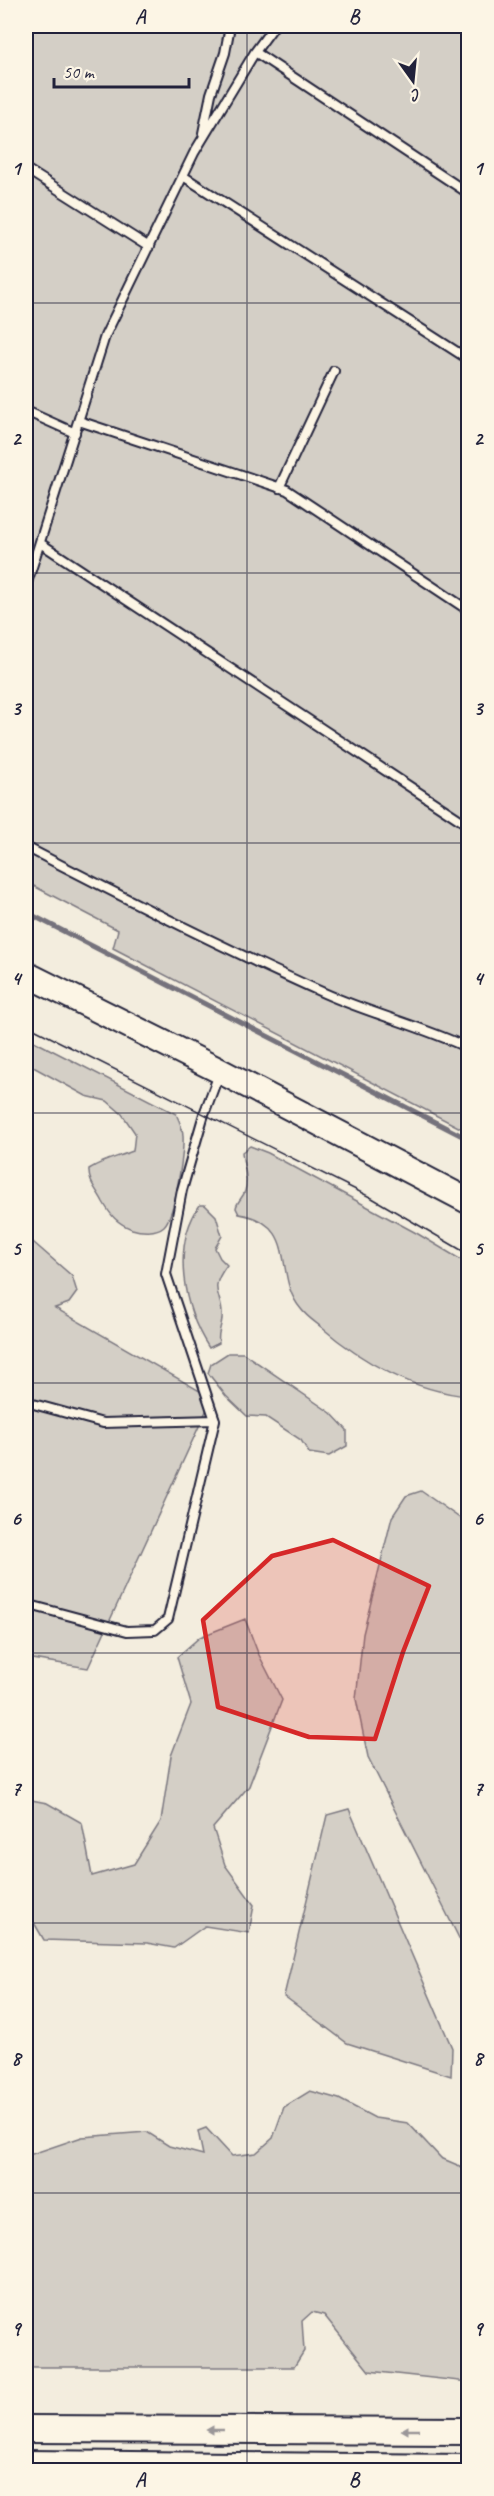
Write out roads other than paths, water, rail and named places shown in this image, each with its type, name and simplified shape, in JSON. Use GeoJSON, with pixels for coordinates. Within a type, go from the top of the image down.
{"type":"FeatureCollection","features":[{"type":"Feature","properties":{"kind":"highway"},"geometry":{"type":"LineString","coordinates":[[26,2429],[468,2431]]}},
{"type":"Feature","properties":{"kind":"highway"},"geometry":{"type":"LineString","coordinates":[[26,2464],[468,2468]]}},
{"type":"Feature","properties":{"kind":"main road"},"geometry":{"type":"LineString","coordinates":[[26,974],[220,1071],[468,1201]]}},
{"type":"Feature","properties":{"kind":"lane"},"geometry":{"type":"LineString","coordinates":[[202,140],[211,94],[225,52],[230,26]]}},
{"type":"Feature","properties":{"kind":"lane"},"geometry":{"type":"LineString","coordinates":[[26,586],[105,336],[202,140],[255,52],[274,26]]}},
{"type":"Feature","properties":{"kind":"lane"},"geometry":{"type":"LineString","coordinates":[[255,52],[468,193]]}},
{"type":"Feature","properties":{"kind":"lane"},"geometry":{"type":"LineString","coordinates":[[26,169],[148,247]]}},
{"type":"Feature","properties":{"kind":"lane"},"geometry":{"type":"LineString","coordinates":[[183,176],[468,359]]}},
{"type":"Feature","properties":{"kind":"lane"},"geometry":{"type":"LineString","coordinates":[[279,488],[334,371]]}},
{"type":"Feature","properties":{"kind":"lane"},"geometry":{"type":"LineString","coordinates":[[26,411],[40,420],[75,433]]}},
{"type":"Feature","properties":{"kind":"lane"},"geometry":{"type":"LineString","coordinates":[[79,421],[287,490],[468,610]]}},
{"type":"Feature","properties":{"kind":"lane"},"geometry":{"type":"LineString","coordinates":[[40,543],[468,825]]}},
{"type":"Feature","properties":{"kind":"lane"},"geometry":{"type":"LineString","coordinates":[[26,847],[139,906],[326,994],[437,1033],[468,1048]]}},
{"type":"Feature","properties":{"kind":"lane"},"geometry":{"type":"LineString","coordinates":[[26,1604],[127,1631],[155,1630],[168,1619],[215,1419],[166,1274],[182,1190],[204,1114],[220,1071]]}},
{"type":"Feature","properties":{"kind":"lane"},"geometry":{"type":"LineString","coordinates":[[26,1402],[103,1423],[215,1419]]}},
{"type":"Feature","properties":{"kind":"waterway"},"geometry":{"type":"LineString","coordinates":[[26,912],[468,1139]]}},
{"type":"Feature","properties":{"kind":"tram line"},"geometry":{"type":"LineString","coordinates":[[26,1025],[372,1198],[468,1254]]}}]}
